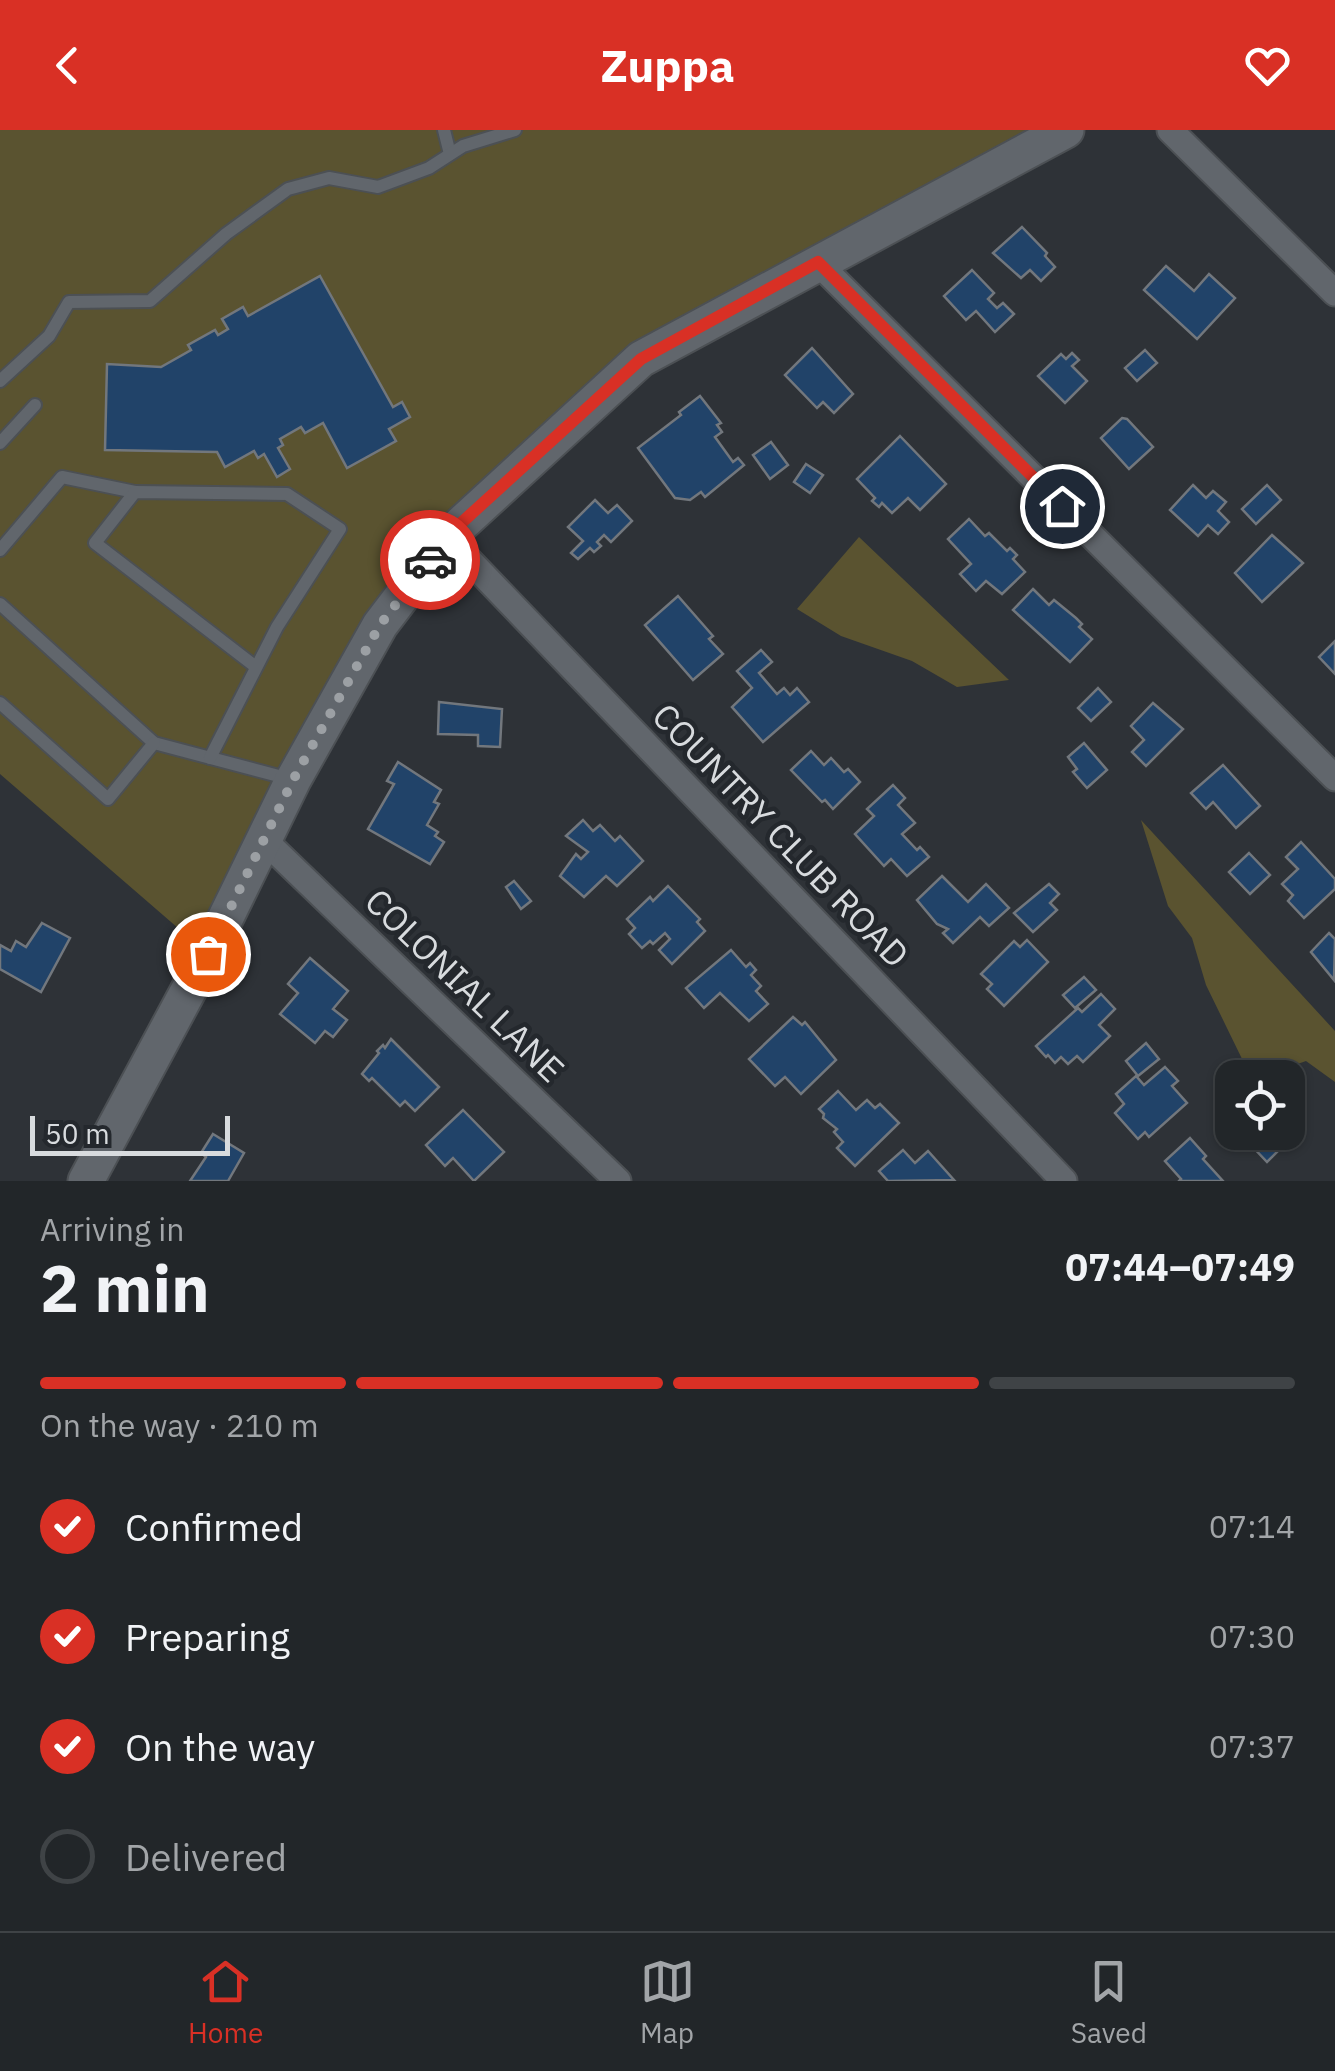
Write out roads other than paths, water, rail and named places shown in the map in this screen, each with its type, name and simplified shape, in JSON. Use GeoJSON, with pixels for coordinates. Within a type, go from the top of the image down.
{"type":"FeatureCollection","features":[{"type":"Feature","properties":{"kind":"main road"},"geometry":{"type":"LineString","coordinates":[[86,1181],[208,954],[293,780],[380,625],[447,536],[641,359],[1066,130]]}},
{"type":"Feature","properties":{"kind":"street"},"geometry":{"type":"LineString","coordinates":[[1170,130],[1335,294]]}},
{"type":"Feature","properties":{"kind":"street"},"geometry":{"type":"LineString","coordinates":[[818,262],[1335,778]]}},
{"type":"Feature","properties":{"kind":"street","name":"COUNTRY CLUB ROAD"},"geometry":{"type":"LineString","coordinates":[[447,536],[1064,1181]]}},
{"type":"Feature","properties":{"kind":"street","name":"COLONIAL LANE"},"geometry":{"type":"LineString","coordinates":[[263,839],[618,1181]]}},
{"type":"Feature","properties":{"kind":"lane"},"geometry":{"type":"LineString","coordinates":[[444,130],[450,154]]}},
{"type":"Feature","properties":{"kind":"lane"},"geometry":{"type":"LineString","coordinates":[[0,381],[49,336],[69,302],[150,301],[226,234],[288,190],[329,178],[378,187],[429,168],[463,146],[515,130]]}},
{"type":"Feature","properties":{"kind":"lane"},"geometry":{"type":"LineString","coordinates":[[0,444],[36,406]]}},
{"type":"Feature","properties":{"kind":"lane"},"geometry":{"type":"LineString","coordinates":[[0,562],[5,557],[0,550],[62,477],[135,492],[288,494],[340,529],[277,627],[210,758]]}},
{"type":"Feature","properties":{"kind":"lane"},"geometry":{"type":"LineString","coordinates":[[135,492],[95,543],[256,667]]}},
{"type":"Feature","properties":{"kind":"lane"},"geometry":{"type":"LineString","coordinates":[[0,604],[154,742],[293,780]]}},
{"type":"Feature","properties":{"kind":"lane"},"geometry":{"type":"LineString","coordinates":[[0,703],[108,799],[154,742]]}}]}
